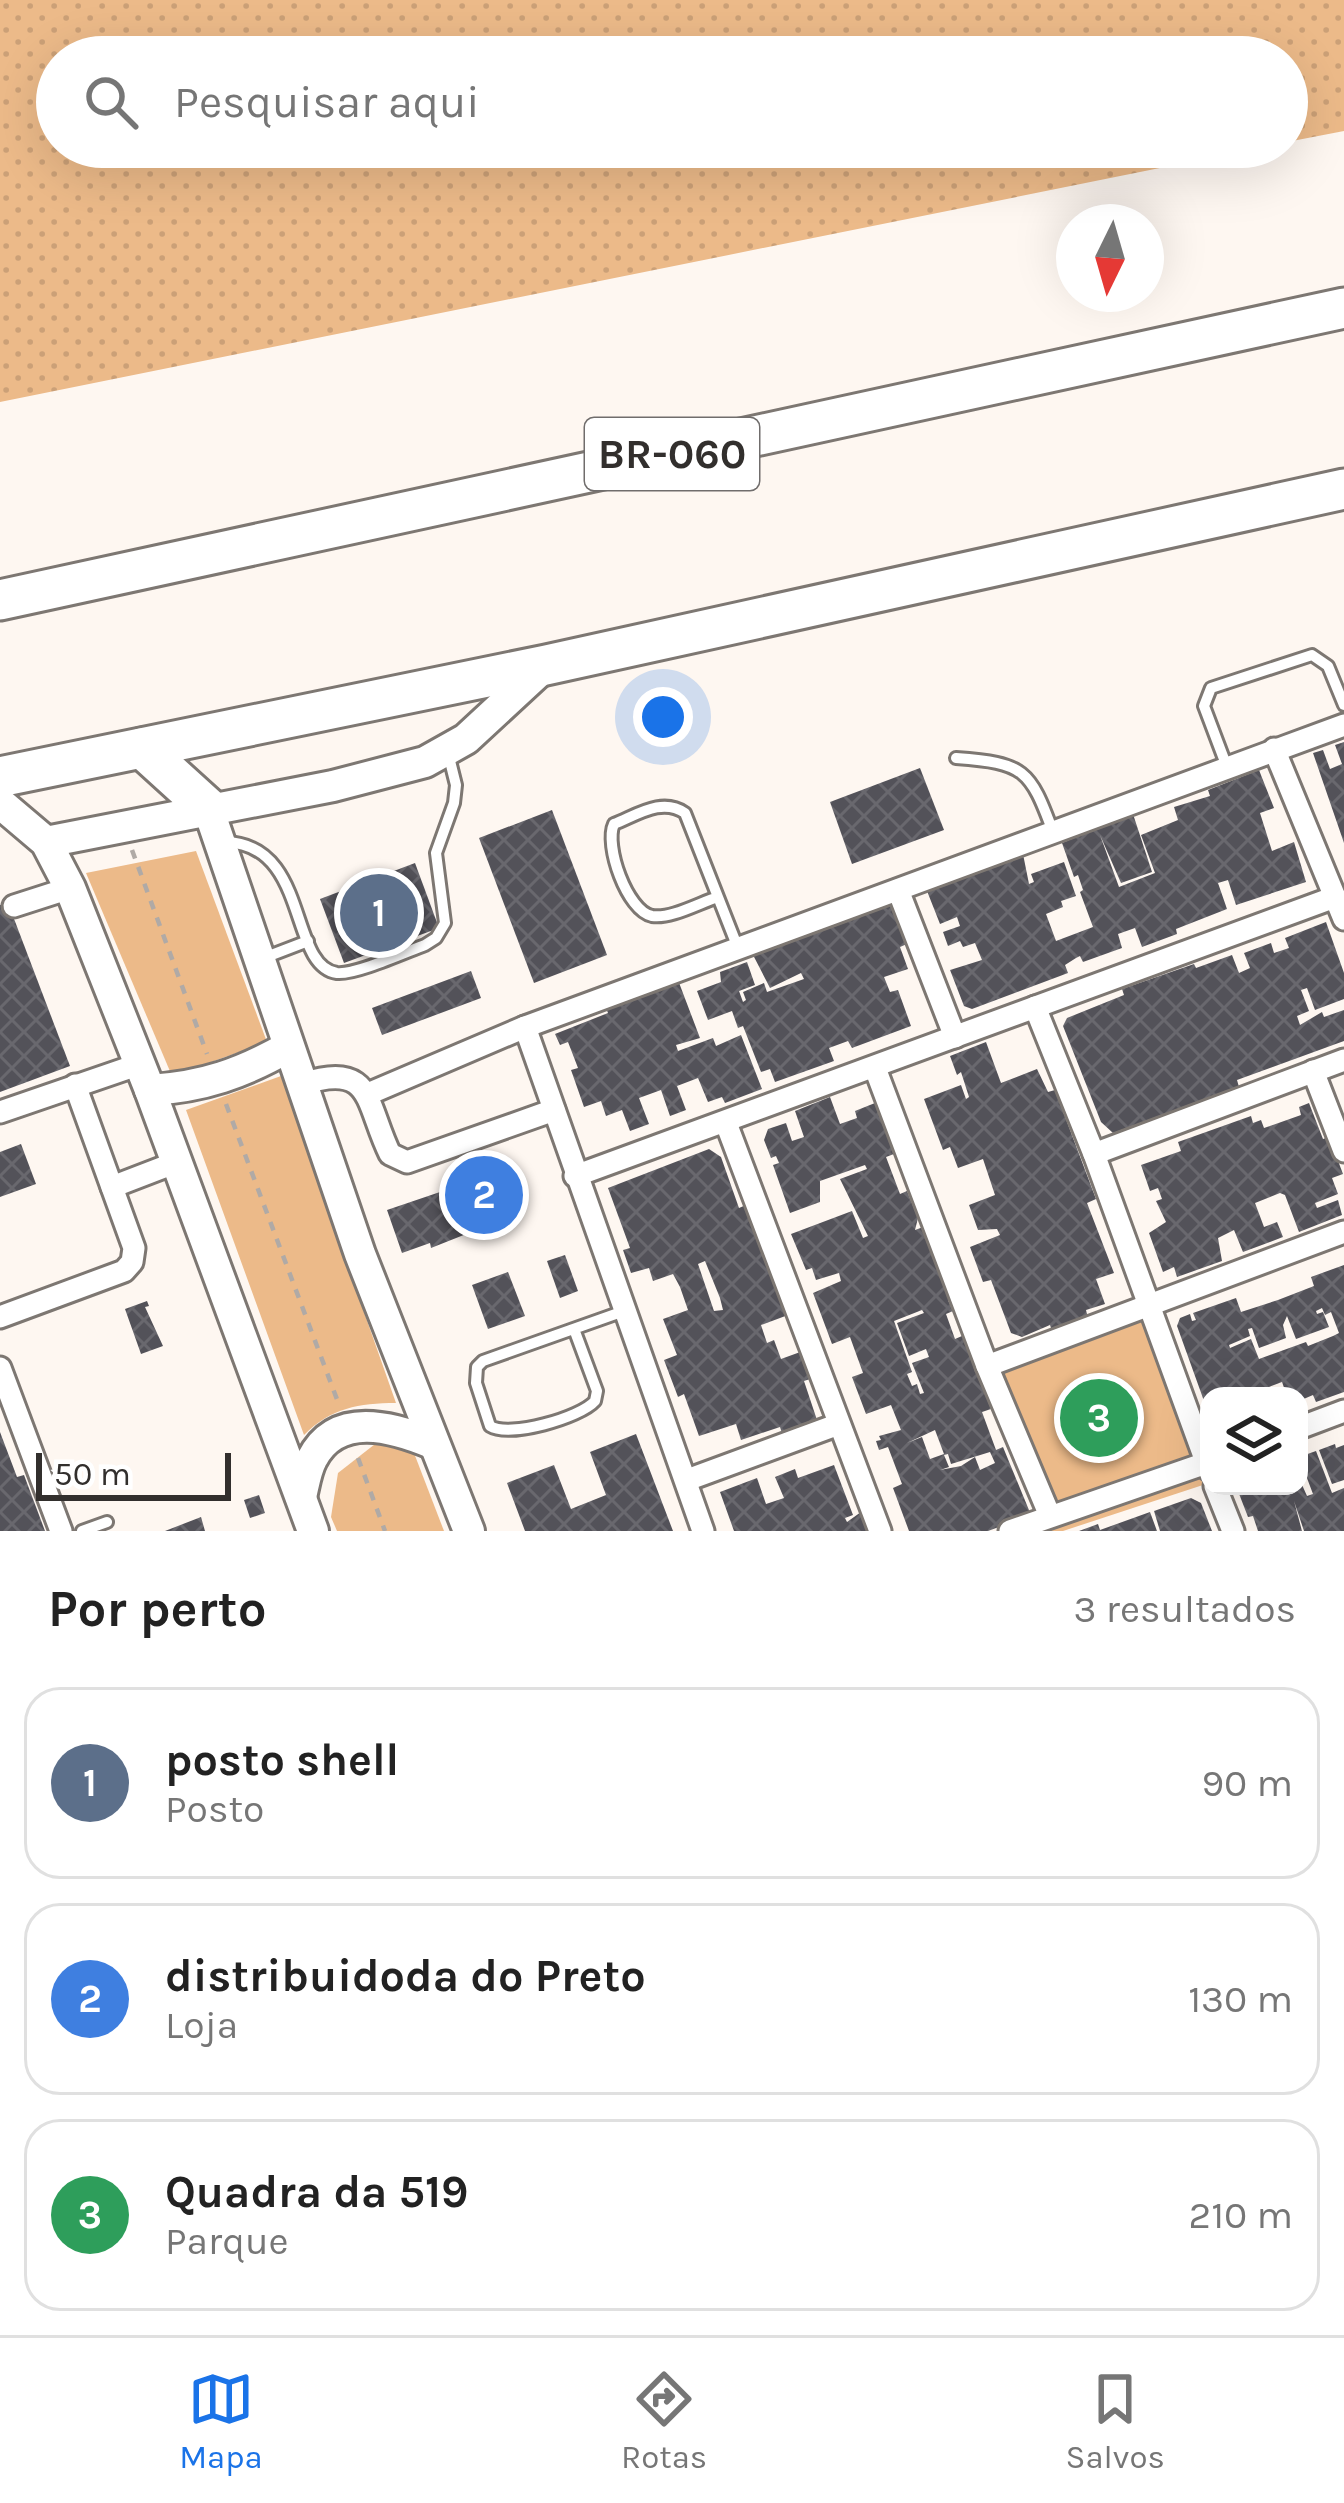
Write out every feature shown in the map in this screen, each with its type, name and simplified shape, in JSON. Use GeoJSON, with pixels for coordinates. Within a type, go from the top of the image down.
{"type":"FeatureCollection","features":[{"type":"Feature","properties":{"kind":"highway","name":"BR-060"},"geometry":{"type":"LineString","coordinates":[[0,600],[1344,308]]}},
{"type":"Feature","properties":{"kind":"highway"},"geometry":{"type":"LineString","coordinates":[[0,777],[546,665],[1344,489]]}},
{"type":"Feature","properties":{"kind":"highway"},"geometry":{"type":"LineString","coordinates":[[142,748],[214,825]]}},
{"type":"Feature","properties":{"kind":"main road"},"geometry":{"type":"LineString","coordinates":[[46,842],[122,825],[214,825],[333,786],[425,763],[448,752],[546,665]]}},
{"type":"Feature","properties":{"kind":"main road"},"geometry":{"type":"LineString","coordinates":[[0,803],[46,842],[70,888],[314,1531]]}},
{"type":"Feature","properties":{"kind":"main road"},"geometry":{"type":"LineString","coordinates":[[214,825],[360,1254],[469,1531]]}},
{"type":"Feature","properties":{"kind":"main road"},"geometry":{"type":"LineString","coordinates":[[144,1077],[217,1081],[287,1047]]}},
{"type":"Feature","properties":{"kind":"main road"},"geometry":{"type":"LineString","coordinates":[[301,1497],[311,1460],[326,1440],[347,1428],[379,1426],[434,1444]]}},
{"type":"Feature","properties":{"kind":"street"},"geometry":{"type":"LineString","coordinates":[[368,1094],[525,1027],[1344,724]]}},
{"type":"Feature","properties":{"kind":"street"},"geometry":{"type":"LineString","coordinates":[[1274,749],[1344,919]]}},
{"type":"Feature","properties":{"kind":"street"},"geometry":{"type":"LineString","coordinates":[[14,906],[70,888]]}},
{"type":"Feature","properties":{"kind":"street"},"geometry":{"type":"LineString","coordinates":[[898,890],[955,1037]]}},
{"type":"Feature","properties":{"kind":"street"},"geometry":{"type":"LineString","coordinates":[[575,1176],[1335,897]]}},
{"type":"Feature","properties":{"kind":"street"},"geometry":{"type":"LineString","coordinates":[[1035,1007],[1200,1444]]}},
{"type":"Feature","properties":{"kind":"street"},"geometry":{"type":"LineString","coordinates":[[525,1027],[703,1531]]}},
{"type":"Feature","properties":{"kind":"street"},"geometry":{"type":"LineString","coordinates":[[1094,1154],[1344,1060]]}},
{"type":"Feature","properties":{"kind":"street"},"geometry":{"type":"LineString","coordinates":[[875,1068],[987,1366],[1050,1516]]}},
{"type":"Feature","properties":{"kind":"street"},"geometry":{"type":"LineString","coordinates":[[1313,1071],[1344,1151]]}},
{"type":"Feature","properties":{"kind":"street"},"geometry":{"type":"LineString","coordinates":[[302,1084],[337,1075],[357,1083],[368,1094],[390,1154],[407,1162],[554,1110]]}},
{"type":"Feature","properties":{"kind":"street"},"geometry":{"type":"LineString","coordinates":[[0,1112],[75,1085],[144,1077]]}},
{"type":"Feature","properties":{"kind":"street"},"geometry":{"type":"LineString","coordinates":[[0,1317],[124,1271],[132,1262],[134,1249],[75,1085]]}},
{"type":"Feature","properties":{"kind":"street"},"geometry":{"type":"LineString","coordinates":[[726,1123],[880,1531]]}},
{"type":"Feature","properties":{"kind":"street"},"geometry":{"type":"LineString","coordinates":[[112,1187],[177,1162]]}},
{"type":"Feature","properties":{"kind":"street"},"geometry":{"type":"LineString","coordinates":[[987,1366],[1344,1232]]}},
{"type":"Feature","properties":{"kind":"street"},"geometry":{"type":"LineString","coordinates":[[3,1383],[61,1531]]}},
{"type":"Feature","properties":{"kind":"street"},"geometry":{"type":"LineString","coordinates":[[1308,1425],[1344,1411]]}},
{"type":"Feature","properties":{"kind":"street"},"geometry":{"type":"LineString","coordinates":[[687,1480],[839,1424]]}},
{"type":"Feature","properties":{"kind":"street"},"geometry":{"type":"LineString","coordinates":[[1010,1531],[1200,1468]]}},
{"type":"Feature","properties":{"kind":"street"},"geometry":{"type":"LineString","coordinates":[[1219,1495],[1233,1531]]}},
{"type":"Feature","properties":{"kind":"lane"},"geometry":{"type":"LineString","coordinates":[[1227,767],[1204,706],[1211,688],[1312,655],[1328,666],[1344,705]]}},
{"type":"Feature","properties":{"kind":"lane"},"geometry":{"type":"LineString","coordinates":[[214,825],[271,858],[308,941],[323,966],[337,973],[436,938],[445,923],[436,853],[456,785],[448,752]]}},
{"type":"Feature","properties":{"kind":"lane"},"geometry":{"type":"LineString","coordinates":[[956,758],[997,761],[1020,771],[1036,787],[1053,832]]}},
{"type":"Feature","properties":{"kind":"lane"},"geometry":{"type":"LineString","coordinates":[[718,897],[665,915],[653,916],[634,906],[611,850],[614,824],[662,805],[685,812],[718,897],[738,949]]}},
{"type":"Feature","properties":{"kind":"lane"},"geometry":{"type":"LineString","coordinates":[[259,960],[308,941]]}},
{"type":"Feature","properties":{"kind":"lane"},"geometry":{"type":"LineString","coordinates":[[574,1329],[597,1391],[595,1401],[574,1415],[508,1432],[490,1426],[476,1383],[477,1366],[574,1329],[625,1310]]}},
{"type":"Feature","properties":{"kind":"lane"},"geometry":{"type":"LineString","coordinates":[[82,1531],[106,1522]]}},
{"type":"Feature","properties":{"kind":"path"},"geometry":{"type":"LineString","coordinates":[[122,825],[386,1531]]}},
{"type":"Feature","properties":{"kind":"shaded area"},"geometry":{"type":"Polygon","coordinates":[[[0,0],[1344,0],[1344,131],[1308,138],[1308,36],[36,36],[36,168],[1160,168],[0,402],[0,0]]]}},
{"type":"Feature","properties":{"kind":"shaded area"},"geometry":{"type":"Polygon","coordinates":[[[196,851],[267,1042],[172,1076],[86,873],[196,851]]]}},
{"type":"Feature","properties":{"kind":"shaded area"},"geometry":{"type":"Polygon","coordinates":[[[281,1076],[396,1403],[346,1409],[304,1435],[186,1110],[281,1076]]]}},
{"type":"Feature","properties":{"kind":"shaded area"},"geometry":{"type":"Polygon","coordinates":[[[1158,1314],[1200,1453],[1200,1486],[1063,1531],[1046,1531],[989,1379],[1158,1314]]]}},
{"type":"Feature","properties":{"kind":"shaded area"},"geometry":{"type":"Polygon","coordinates":[[[384,1437],[414,1453],[444,1531],[337,1531],[331,1517],[338,1473],[384,1437]]]}},
{"type":"Feature","properties":{"kind":"building"},"geometry":{"type":"Polygon","coordinates":[[[1344,742],[1344,843],[1313,753],[1323,750],[1330,769],[1342,764],[1335,745],[1344,742]]]}},
{"type":"Feature","properties":{"kind":"building"},"geometry":{"type":"Polygon","coordinates":[[[920,768],[944,830],[852,864],[830,802],[920,768]]]}},
{"type":"Feature","properties":{"kind":"building"},"geometry":{"type":"Polygon","coordinates":[[[1259,770],[1274,808],[1260,813],[1272,851],[1294,842],[1306,882],[1236,905],[1228,880],[1218,883],[1227,909],[1176,929],[1177,934],[1142,947],[1135,928],[1118,934],[1122,948],[1083,962],[1080,956],[1065,965],[1068,973],[972,1009],[964,1006],[950,970],[982,960],[975,943],[963,947],[960,941],[948,946],[943,932],[960,926],[957,917],[940,924],[927,891],[1023,854],[1029,884],[1034,882],[1031,874],[1064,862],[1076,896],[1046,914],[1056,941],[1093,927],[1078,875],[1074,877],[1062,843],[1133,814],[1152,872],[1121,883],[1100,835],[1119,887],[1155,873],[1141,835],[1178,820],[1174,807],[1210,796],[1208,790],[1259,770]]]}},
{"type":"Feature","properties":{"kind":"building"},"geometry":{"type":"Polygon","coordinates":[[[552,810],[607,955],[534,983],[479,838],[552,810]]]}},
{"type":"Feature","properties":{"kind":"building"},"geometry":{"type":"Polygon","coordinates":[[[415,863],[439,928],[344,963],[320,899],[415,863]]]}},
{"type":"Feature","properties":{"kind":"building"},"geometry":{"type":"Polygon","coordinates":[[[8,903],[70,1066],[0,1092],[0,905],[8,903]]]}},
{"type":"Feature","properties":{"kind":"building"},"geometry":{"type":"Polygon","coordinates":[[[884,903],[893,907],[907,944],[900,947],[908,969],[884,977],[890,992],[898,990],[911,1026],[852,1048],[848,1041],[829,1048],[834,1061],[775,1082],[770,1069],[761,1072],[732,1011],[708,1020],[697,991],[721,982],[720,972],[747,962],[755,985],[739,991],[743,1002],[743,992],[764,983],[767,992],[804,979],[801,973],[770,988],[752,953],[884,903]]]}},
{"type":"Feature","properties":{"kind":"building"},"geometry":{"type":"Polygon","coordinates":[[[1326,922],[1344,973],[1344,999],[1315,1010],[1307,988],[1301,990],[1309,1011],[1297,1016],[1300,1025],[1322,1012],[1324,1017],[1344,1010],[1344,1041],[1237,1080],[1239,1087],[1113,1133],[1101,1122],[1063,1026],[1067,1018],[1124,995],[1122,989],[1194,964],[1196,968],[1232,955],[1239,973],[1250,968],[1244,953],[1271,943],[1274,953],[1289,948],[1285,938],[1326,922]]]}},
{"type":"Feature","properties":{"kind":"building"},"geometry":{"type":"Polygon","coordinates":[[[471,971],[481,998],[382,1035],[372,1008],[471,971]]]}},
{"type":"Feature","properties":{"kind":"building"},"geometry":{"type":"Polygon","coordinates":[[[678,980],[700,1038],[676,1045],[678,1051],[713,1038],[716,1046],[741,1035],[762,1089],[725,1103],[722,1097],[708,1102],[698,1078],[677,1086],[686,1110],[670,1116],[661,1090],[639,1098],[649,1124],[630,1131],[622,1110],[606,1116],[601,1101],[584,1107],[571,1070],[578,1068],[568,1042],[560,1045],[555,1034],[678,980]]]}},
{"type":"Feature","properties":{"kind":"building"},"geometry":{"type":"Polygon","coordinates":[[[986,1042],[1001,1083],[1037,1069],[1048,1092],[1055,1090],[1096,1199],[1087,1203],[1114,1273],[1096,1279],[1105,1304],[1086,1310],[1088,1318],[1052,1331],[1050,1325],[1022,1337],[1011,1333],[991,1280],[983,1282],[970,1247],[1000,1235],[997,1229],[978,1230],[969,1205],[995,1195],[983,1159],[958,1168],[950,1147],[943,1150],[924,1099],[961,1085],[966,1099],[969,1097],[950,1056],[986,1042]]]}},
{"type":"Feature","properties":{"kind":"building"},"geometry":{"type":"Polygon","coordinates":[[[830,1097],[840,1124],[857,1118],[855,1111],[875,1103],[894,1154],[886,1157],[900,1194],[907,1191],[918,1218],[915,1230],[929,1225],[957,1297],[948,1300],[953,1311],[946,1314],[955,1339],[969,1333],[991,1409],[982,1412],[996,1450],[1003,1447],[1031,1515],[988,1531],[909,1531],[893,1488],[902,1484],[888,1447],[879,1450],[876,1441],[901,1430],[891,1405],[866,1414],[852,1377],[863,1373],[850,1337],[832,1344],[813,1293],[841,1281],[839,1273],[816,1280],[812,1268],[806,1270],[791,1234],[852,1211],[863,1238],[868,1236],[840,1179],[867,1169],[865,1165],[820,1181],[820,1202],[790,1213],[773,1165],[779,1163],[776,1156],[771,1158],[764,1140],[768,1129],[786,1123],[792,1141],[804,1137],[795,1111],[830,1097]],[[924,1313],[894,1321],[912,1372],[907,1374],[920,1394],[924,1393],[912,1363],[929,1357],[926,1349],[909,1356],[897,1323],[924,1313]],[[935,1430],[907,1443],[922,1437],[930,1459],[944,1454],[935,1430]],[[990,1452],[951,1464],[948,1454],[944,1455],[949,1467],[940,1470],[961,1466],[975,1457],[980,1470],[995,1463],[990,1452]]]}},
{"type":"Feature","properties":{"kind":"building"},"geometry":{"type":"Polygon","coordinates":[[[1309,1103],[1343,1174],[1332,1178],[1338,1194],[1315,1203],[1317,1208],[1338,1200],[1342,1215],[1299,1232],[1285,1195],[1280,1193],[1255,1203],[1264,1227],[1277,1222],[1283,1237],[1243,1252],[1234,1230],[1218,1238],[1222,1261],[1177,1277],[1174,1267],[1163,1272],[1149,1233],[1166,1222],[1156,1201],[1162,1199],[1158,1188],[1150,1191],[1141,1165],[1181,1151],[1178,1142],[1251,1116],[1253,1123],[1261,1120],[1264,1128],[1301,1115],[1299,1107],[1309,1103]]]}},
{"type":"Feature","properties":{"kind":"building"},"geometry":{"type":"Polygon","coordinates":[[[21,1144],[36,1184],[0,1197],[0,1152],[21,1144]]]}},
{"type":"Feature","properties":{"kind":"building"},"geometry":{"type":"Polygon","coordinates":[[[709,1149],[721,1157],[739,1208],[746,1205],[788,1315],[761,1325],[767,1343],[774,1340],[781,1359],[803,1351],[813,1378],[804,1381],[817,1420],[782,1433],[780,1427],[741,1440],[736,1424],[699,1436],[684,1394],[678,1397],[664,1360],[677,1355],[663,1319],[688,1310],[680,1287],[673,1274],[653,1281],[649,1268],[631,1273],[623,1250],[630,1248],[608,1188],[709,1149]],[[705,1261],[698,1264],[714,1311],[723,1310],[705,1261]]]}},
{"type":"Feature","properties":{"kind":"building"},"geometry":{"type":"Polygon","coordinates":[[[493,1174],[509,1217],[431,1248],[430,1243],[402,1253],[387,1210],[493,1174]]]}},
{"type":"Feature","properties":{"kind":"building"},"geometry":{"type":"Polygon","coordinates":[[[565,1255],[578,1291],[560,1298],[547,1261],[565,1255]]]}},
{"type":"Feature","properties":{"kind":"building"},"geometry":{"type":"Polygon","coordinates":[[[1344,1265],[1344,1392],[1316,1402],[1313,1395],[1308,1397],[1308,1387],[1284,1387],[1282,1382],[1269,1387],[1200,1390],[1177,1326],[1180,1318],[1190,1314],[1196,1320],[1193,1313],[1236,1298],[1241,1312],[1314,1286],[1311,1277],[1344,1265]],[[1316,1311],[1323,1312],[1329,1327],[1296,1339],[1287,1316],[1286,1338],[1259,1348],[1252,1328],[1248,1329],[1250,1336],[1230,1348],[1251,1339],[1259,1359],[1306,1342],[1308,1346],[1339,1333],[1331,1312],[1316,1311]]]}},
{"type":"Feature","properties":{"kind":"building"},"geometry":{"type":"Polygon","coordinates":[[[508,1272],[525,1316],[488,1329],[472,1285],[508,1272]]]}},
{"type":"Feature","properties":{"kind":"building"},"geometry":{"type":"Polygon","coordinates":[[[147,1301],[145,1307],[163,1346],[141,1354],[125,1309],[147,1301]]]}},
{"type":"Feature","properties":{"kind":"building"},"geometry":{"type":"Polygon","coordinates":[[[0,1432],[17,1477],[24,1475],[45,1531],[0,1531],[0,1432]]]}},
{"type":"Feature","properties":{"kind":"building"},"geometry":{"type":"Polygon","coordinates":[[[636,1434],[673,1531],[525,1531],[507,1483],[554,1465],[571,1509],[606,1495],[590,1452],[636,1434]]]}},
{"type":"Feature","properties":{"kind":"building"},"geometry":{"type":"Polygon","coordinates":[[[1335,1444],[1336,1448],[1344,1445],[1344,1480],[1332,1484],[1319,1450],[1335,1444]]]}},
{"type":"Feature","properties":{"kind":"building"},"geometry":{"type":"Polygon","coordinates":[[[1316,1451],[1332,1493],[1344,1488],[1344,1531],[1304,1531],[1294,1501],[1302,1531],[1258,1531],[1239,1495],[1313,1494],[1308,1454],[1316,1451]]]}},
{"type":"Feature","properties":{"kind":"building"},"geometry":{"type":"Polygon","coordinates":[[[834,1465],[853,1515],[845,1518],[847,1522],[861,1512],[867,1531],[734,1531],[720,1492],[757,1478],[766,1504],[784,1498],[775,1477],[795,1469],[798,1478],[834,1465]]]}},
{"type":"Feature","properties":{"kind":"building"},"geometry":{"type":"Polygon","coordinates":[[[259,1495],[265,1513],[250,1518],[244,1500],[259,1495]]]}},
{"type":"Feature","properties":{"kind":"building"},"geometry":{"type":"Polygon","coordinates":[[[1191,1498],[1201,1503],[1212,1531],[1160,1531],[1154,1511],[1191,1498]]]}},
{"type":"Feature","properties":{"kind":"building"},"geometry":{"type":"Polygon","coordinates":[[[1150,1512],[1157,1531],[1079,1531],[1098,1524],[1100,1530],[1150,1512]]]}},
{"type":"Feature","properties":{"kind":"building"},"geometry":{"type":"Polygon","coordinates":[[[201,1517],[205,1531],[165,1531],[201,1517]]]}},
{"type":"Feature","properties":{"kind":"place","name":"posto shell"},"geometry":{"type":"Point","coordinates":[379,913]}},
{"type":"Feature","properties":{"kind":"place","name":"distribuidoda do Preto"},"geometry":{"type":"Point","coordinates":[484,1195]}},
{"type":"Feature","properties":{"kind":"place","name":"Quadra da 519"},"geometry":{"type":"Point","coordinates":[1099,1418]}}]}
